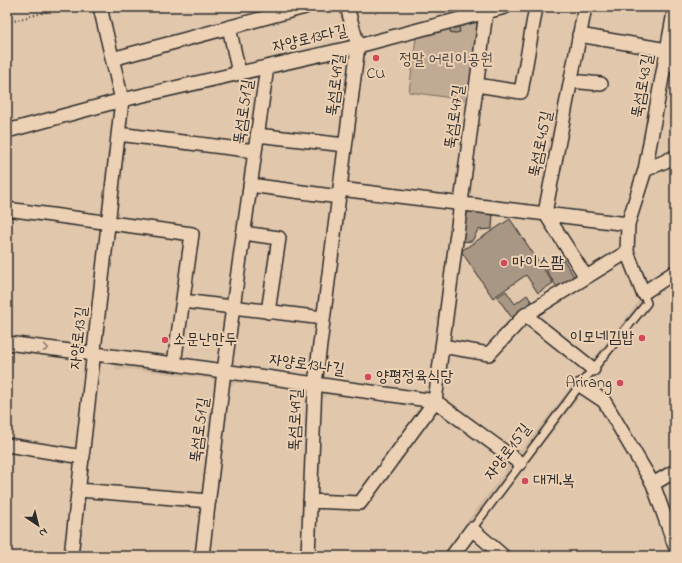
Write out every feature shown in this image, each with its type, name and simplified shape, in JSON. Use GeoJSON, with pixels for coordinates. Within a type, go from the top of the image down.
{"type":"FeatureCollection","features":[{"type":"Feature","properties":{"kind":"street","name":"자양로13길"},"geometry":{"type":"LineString","coordinates":[[71,556],[122,100],[100,7]]}},
{"type":"Feature","properties":{"kind":"street"},"geometry":{"type":"LineString","coordinates":[[112,58],[305,7]]}},
{"type":"Feature","properties":{"kind":"street","name":"뚝섬로49길"},"geometry":{"type":"LineString","coordinates":[[308,556],[315,384],[358,46],[347,7]]}},
{"type":"Feature","properties":{"kind":"street","name":"자양로13다길"},"geometry":{"type":"LineString","coordinates":[[7,131],[122,100],[358,46],[501,7]]}},
{"type":"Feature","properties":{"kind":"street"},"geometry":{"type":"LineString","coordinates":[[477,84],[521,92],[536,7]]}},
{"type":"Feature","properties":{"kind":"street","name":"뚝섬로45길"},"geometry":{"type":"LineString","coordinates":[[545,213],[585,7]]}},
{"type":"Feature","properties":{"kind":"street"},"geometry":{"type":"LineString","coordinates":[[669,7],[675,8]]}},
{"type":"Feature","properties":{"kind":"street","name":"뚝섬로43길"},"geometry":{"type":"LineString","coordinates":[[645,170],[675,8]]}},
{"type":"Feature","properties":{"kind":"street","name":"뚝섬로47길"},"geometry":{"type":"LineString","coordinates":[[435,401],[486,12]]}},
{"type":"Feature","properties":{"kind":"street"},"geometry":{"type":"LineString","coordinates":[[229,27],[239,73]]}},
{"type":"Feature","properties":{"kind":"street"},"geometry":{"type":"LineString","coordinates":[[579,35],[667,50],[675,66]]}},
{"type":"Feature","properties":{"kind":"street","name":"뚝섬로51길"},"geometry":{"type":"LineString","coordinates":[[202,556],[232,308],[267,67]]}},
{"type":"Feature","properties":{"kind":"street"},"geometry":{"type":"LineString","coordinates":[[571,80],[601,84]]}},
{"type":"Feature","properties":{"kind":"street"},"geometry":{"type":"LineString","coordinates":[[118,134],[255,151]]}},
{"type":"Feature","properties":{"kind":"street"},"geometry":{"type":"LineString","coordinates":[[257,135],[345,145]]}},
{"type":"Feature","properties":{"kind":"street"},"geometry":{"type":"LineString","coordinates":[[645,170],[675,157]]}},
{"type":"Feature","properties":{"kind":"street","name":"자양로15길"},"geometry":{"type":"LineString","coordinates":[[643,293],[627,252],[628,224],[645,170]]}},
{"type":"Feature","properties":{"kind":"street"},"geometry":{"type":"LineString","coordinates":[[250,185],[461,203],[628,224]]}},
{"type":"Feature","properties":{"kind":"street"},"geometry":{"type":"LineString","coordinates":[[7,209],[192,234],[174,364]]}},
{"type":"Feature","properties":{"kind":"street"},"geometry":{"type":"LineString","coordinates":[[545,213],[586,277]]}},
{"type":"Feature","properties":{"kind":"street"},"geometry":{"type":"LineString","coordinates":[[243,234],[279,238],[268,312]]}},
{"type":"Feature","properties":{"kind":"street"},"geometry":{"type":"LineString","coordinates":[[442,346],[489,354],[525,315],[627,252]]}},
{"type":"Feature","properties":{"kind":"street"},"geometry":{"type":"LineString","coordinates":[[643,293],[675,272]]}},
{"type":"Feature","properties":{"kind":"street"},"geometry":{"type":"LineString","coordinates":[[183,301],[323,318]]}},
{"type":"Feature","properties":{"kind":"street"},"geometry":{"type":"LineString","coordinates":[[525,315],[593,369]]}},
{"type":"Feature","properties":{"kind":"street","name":"자양로13나길"},"geometry":{"type":"LineString","coordinates":[[7,343],[174,364],[435,401],[520,463]]}},
{"type":"Feature","properties":{"kind":"street"},"geometry":{"type":"LineString","coordinates":[[580,385],[604,401],[653,484],[675,546]]}},
{"type":"Feature","properties":{"kind":"street"},"geometry":{"type":"LineString","coordinates":[[310,501],[360,503],[435,401]]}},
{"type":"Feature","properties":{"kind":"street"},"geometry":{"type":"LineString","coordinates":[[7,445],[83,457]]}},
{"type":"Feature","properties":{"kind":"street"},"geometry":{"type":"LineString","coordinates":[[653,484],[675,471]]}},
{"type":"Feature","properties":{"kind":"street"},"geometry":{"type":"LineString","coordinates":[[79,490],[209,501]]}},
{"type":"Feature","properties":{"kind":"street"},"geometry":{"type":"LineString","coordinates":[[472,529],[502,556]]}},
{"type":"Feature","properties":{"kind":"street","name":"자양로15길"},"geometry":{"type":"LineString","coordinates":[[452,556],[472,529]]}},
{"type":"Feature","properties":{"kind":"lane","name":"자양로15길"},"geometry":{"type":"LineString","coordinates":[[472,529],[520,463],[580,385],[647,303],[643,293]]}},
{"type":"Feature","properties":{"kind":"path"},"geometry":{"type":"LineString","coordinates":[[7,23],[62,7]]}},
{"type":"Feature","properties":{"kind":"shaded area"},"geometry":{"type":"Polygon","coordinates":[[[647,285],[652,302],[476,531],[466,523],[505,472],[503,461],[436,412],[423,405],[327,395],[321,400],[311,399],[304,390],[236,383],[228,388],[219,387],[212,379],[126,369],[116,371],[114,359],[215,367],[222,361],[232,363],[237,370],[304,379],[313,373],[323,375],[326,382],[423,393],[430,388],[440,391],[443,402],[510,449],[522,449],[636,305],[647,285]]]}},
{"type":"Feature","properties":{"kind":"green space","name":"정말 어린이공원"},"geometry":{"type":"Polygon","coordinates":[[[486,12],[474,101],[409,92],[417,30],[486,12]]]}},
{"type":"Feature","properties":{"kind":"building"},"geometry":{"type":"Polygon","coordinates":[[[458,23],[460,32],[451,34],[449,26],[458,23]]]}},
{"type":"Feature","properties":{"kind":"building"},"geometry":{"type":"Polygon","coordinates":[[[470,210],[493,213],[492,229],[478,230],[472,241],[460,242],[463,216],[470,210]]]}},
{"type":"Feature","properties":{"kind":"building","name":"마이스팜"},"geometry":{"type":"Polygon","coordinates":[[[510,219],[553,283],[538,293],[526,275],[493,298],[461,251],[510,219]]]}},
{"type":"Feature","properties":{"kind":"building"},"geometry":{"type":"Polygon","coordinates":[[[563,259],[575,278],[558,289],[546,270],[563,259]]]}},
{"type":"Feature","properties":{"kind":"building"},"geometry":{"type":"Polygon","coordinates":[[[506,291],[515,304],[527,295],[533,304],[512,318],[497,297],[506,291]]]}},
{"type":"Feature","properties":{"kind":"place","name":"CU"},"geometry":{"type":"Point","coordinates":[376,58]}},
{"type":"Feature","properties":{"kind":"place","name":"마이스팜"},"geometry":{"type":"Point","coordinates":[504,263]}},
{"type":"Feature","properties":{"kind":"place","name":"이모네김밥"},"geometry":{"type":"Point","coordinates":[642,338]}},
{"type":"Feature","properties":{"kind":"place","name":"소문난만두"},"geometry":{"type":"Point","coordinates":[165,340]}},
{"type":"Feature","properties":{"kind":"place","name":"양평정육식당"},"geometry":{"type":"Point","coordinates":[368,377]}},
{"type":"Feature","properties":{"kind":"place","name":"Arirang"},"geometry":{"type":"Point","coordinates":[620,383]}},
{"type":"Feature","properties":{"kind":"place","name":"대게.복"},"geometry":{"type":"Point","coordinates":[525,481]}}]}
